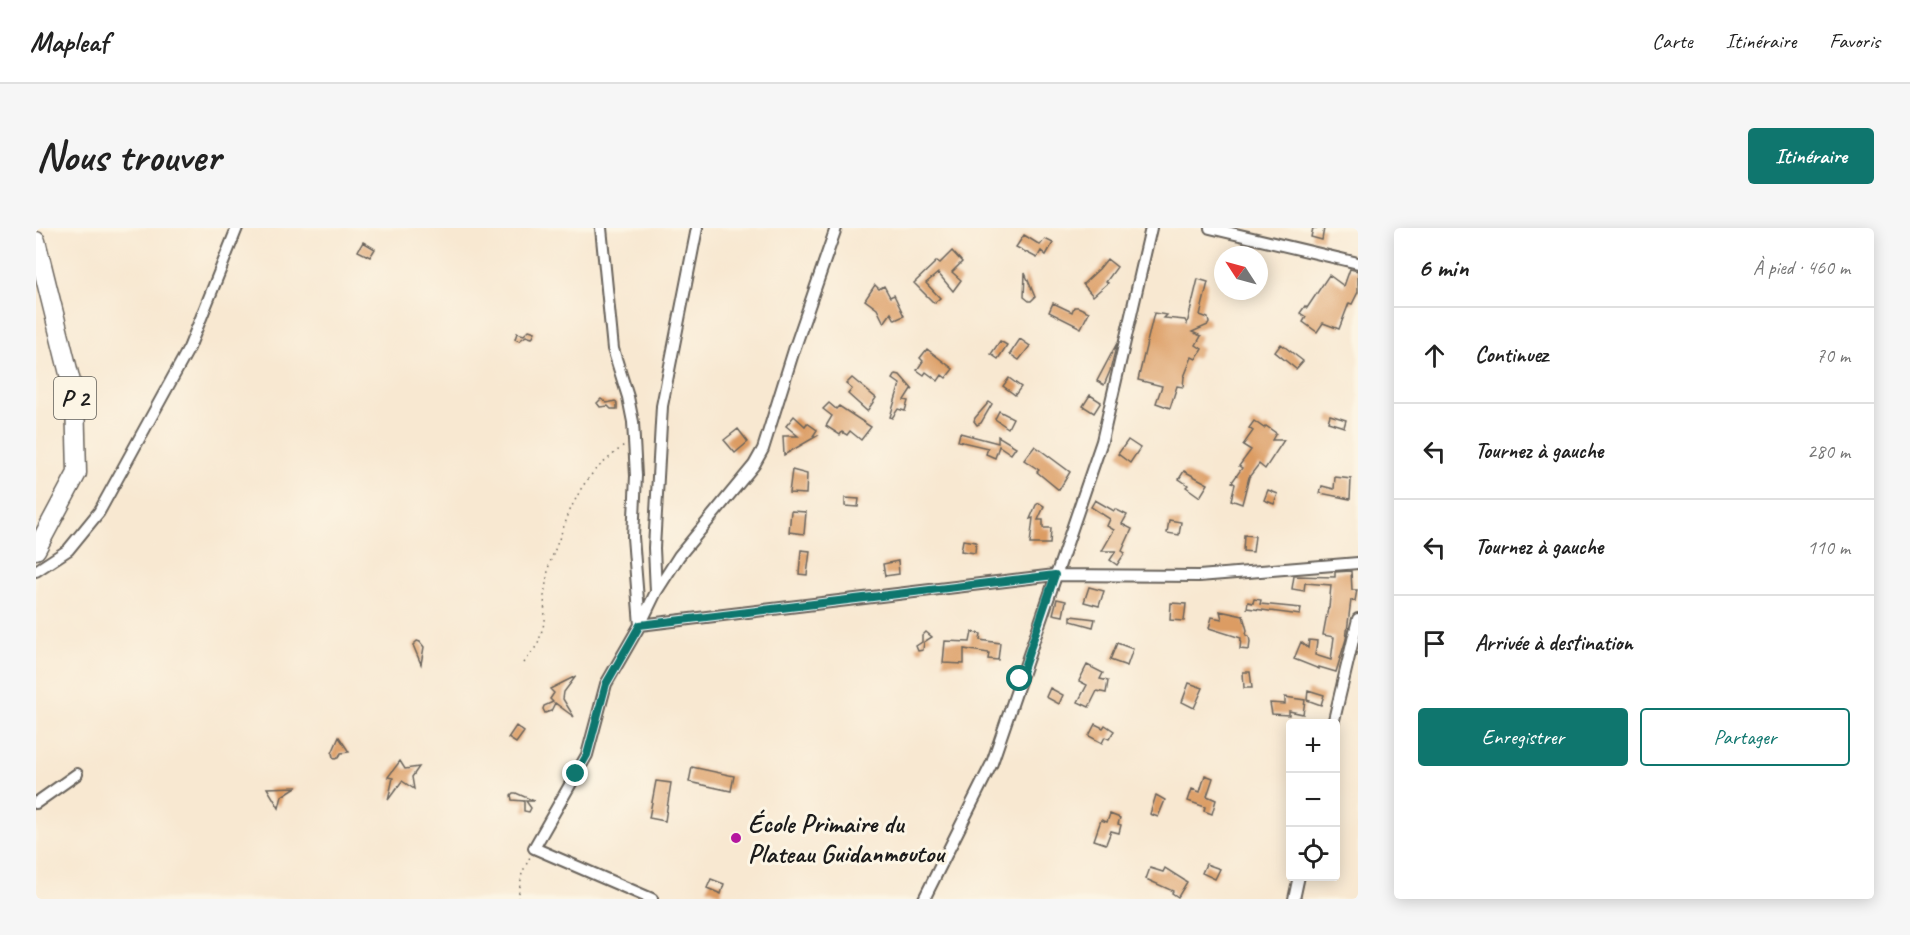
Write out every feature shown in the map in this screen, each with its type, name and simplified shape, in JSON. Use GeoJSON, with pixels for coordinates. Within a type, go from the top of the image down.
{"type":"FeatureCollection","features":[{"type":"Feature","properties":{"kind":"main road","name":"P 2"},"geometry":{"type":"LineString","coordinates":[[36,240],[75,398],[77,473],[36,550]]}},
{"type":"Feature","properties":{"kind":"street"},"geometry":{"type":"LineString","coordinates":[[36,571],[68,550],[99,512],[189,348],[237,228]]}},
{"type":"Feature","properties":{"kind":"street"},"geometry":{"type":"LineString","coordinates":[[601,228],[613,349],[633,422],[636,476],[633,537],[640,625]]}},
{"type":"Feature","properties":{"kind":"street"},"geometry":{"type":"LineString","coordinates":[[656,592],[654,548],[662,406],[697,228]]}},
{"type":"Feature","properties":{"kind":"street"},"geometry":{"type":"LineString","coordinates":[[652,899],[534,849],[587,755],[606,684],[656,592],[679,556],[754,465],[763,449],[836,228]]}},
{"type":"Feature","properties":{"kind":"street"},"geometry":{"type":"LineString","coordinates":[[924,899],[992,762],[1102,441],[1151,228]]}},
{"type":"Feature","properties":{"kind":"street"},"geometry":{"type":"LineString","coordinates":[[1210,228],[1358,263]]}},
{"type":"Feature","properties":{"kind":"street"},"geometry":{"type":"LineString","coordinates":[[640,625],[1055,575],[1199,576],[1358,563]]}},
{"type":"Feature","properties":{"kind":"street"},"geometry":{"type":"LineString","coordinates":[[1334,719],[1358,619]]}},
{"type":"Feature","properties":{"kind":"street"},"geometry":{"type":"LineString","coordinates":[[36,803],[76,774]]}},
{"type":"Feature","properties":{"kind":"street"},"geometry":{"type":"LineString","coordinates":[[1294,899],[1298,881]]}},
{"type":"Feature","properties":{"kind":"path"},"geometry":{"type":"LineString","coordinates":[[524,663],[538,644],[545,620],[544,595],[549,565],[571,508],[582,487],[595,470],[624,445]]}},
{"type":"Feature","properties":{"kind":"path"},"geometry":{"type":"LineString","coordinates":[[518,899],[522,873],[534,849]]}},
{"type":"Feature","properties":{"kind":"building"},"geometry":{"type":"Polygon","coordinates":[[[1313,228],[1324,228],[1322,240],[1311,237],[1313,228]]]}},
{"type":"Feature","properties":{"kind":"building"},"geometry":{"type":"Polygon","coordinates":[[[1024,235],[1040,245],[1045,239],[1053,243],[1046,255],[1041,251],[1037,258],[1016,247],[1024,235]]]}},
{"type":"Feature","properties":{"kind":"building"},"geometry":{"type":"Polygon","coordinates":[[[363,242],[375,249],[370,257],[358,251],[363,242]]]}},
{"type":"Feature","properties":{"kind":"building"},"geometry":{"type":"Polygon","coordinates":[[[952,251],[962,262],[952,272],[961,280],[953,291],[938,273],[926,283],[940,298],[934,303],[914,283],[937,261],[940,263],[952,251]]]}},
{"type":"Feature","properties":{"kind":"building"},"geometry":{"type":"Polygon","coordinates":[[[1107,259],[1117,267],[1106,282],[1108,283],[1093,296],[1083,284],[1107,259]]]}},
{"type":"Feature","properties":{"kind":"building"},"geometry":{"type":"Polygon","coordinates":[[[1350,269],[1358,271],[1358,292],[1352,304],[1349,303],[1339,329],[1323,323],[1317,332],[1303,322],[1306,317],[1300,313],[1305,306],[1307,308],[1329,275],[1344,286],[1350,269]]]}},
{"type":"Feature","properties":{"kind":"building"},"geometry":{"type":"Polygon","coordinates":[[[1025,273],[1035,297],[1031,301],[1024,297],[1025,273]]]}},
{"type":"Feature","properties":{"kind":"building"},"geometry":{"type":"Polygon","coordinates":[[[1198,279],[1208,282],[1200,315],[1208,318],[1209,323],[1192,332],[1201,336],[1196,345],[1202,349],[1196,359],[1192,357],[1184,377],[1183,387],[1177,386],[1170,408],[1156,403],[1162,386],[1138,380],[1154,313],[1167,315],[1164,318],[1185,320],[1187,324],[1198,279]]]}},
{"type":"Feature","properties":{"kind":"building"},"geometry":{"type":"Polygon","coordinates":[[[875,285],[879,289],[884,286],[890,297],[894,295],[904,316],[895,320],[891,313],[884,323],[877,309],[865,300],[875,285]]]}},
{"type":"Feature","properties":{"kind":"building"},"geometry":{"type":"Polygon","coordinates":[[[1053,303],[1072,312],[1074,307],[1078,307],[1089,312],[1081,328],[1049,312],[1053,303]]]}},
{"type":"Feature","properties":{"kind":"building"},"geometry":{"type":"Polygon","coordinates":[[[529,330],[535,332],[532,338],[526,336],[519,341],[515,339],[517,333],[524,335],[529,330]]]}},
{"type":"Feature","properties":{"kind":"building"},"geometry":{"type":"Polygon","coordinates":[[[1020,339],[1030,346],[1019,360],[1010,354],[1020,339]]]}},
{"type":"Feature","properties":{"kind":"building"},"geometry":{"type":"Polygon","coordinates":[[[1000,341],[1007,345],[998,359],[991,354],[1000,341]]]}},
{"type":"Feature","properties":{"kind":"building"},"geometry":{"type":"Polygon","coordinates":[[[1117,343],[1110,371],[1104,385],[1097,381],[1117,343]]]}},
{"type":"Feature","properties":{"kind":"building"},"geometry":{"type":"Polygon","coordinates":[[[1281,344],[1303,361],[1296,369],[1275,352],[1281,344]]]}},
{"type":"Feature","properties":{"kind":"building"},"geometry":{"type":"Polygon","coordinates":[[[927,349],[953,369],[946,378],[942,375],[938,381],[926,372],[924,375],[917,370],[923,361],[920,358],[927,349]]]}},
{"type":"Feature","properties":{"kind":"building"},"geometry":{"type":"Polygon","coordinates":[[[896,374],[900,375],[913,390],[911,389],[904,400],[908,401],[905,411],[898,409],[892,418],[890,417],[900,384],[893,379],[896,374]]]}},
{"type":"Feature","properties":{"kind":"building"},"geometry":{"type":"Polygon","coordinates":[[[852,378],[876,398],[867,411],[848,394],[852,389],[846,384],[852,378]]]}},
{"type":"Feature","properties":{"kind":"building"},"geometry":{"type":"Polygon","coordinates":[[[1009,378],[1021,387],[1015,395],[1003,386],[1009,378]]]}},
{"type":"Feature","properties":{"kind":"building"},"geometry":{"type":"Polygon","coordinates":[[[1090,395],[1101,402],[1094,413],[1083,406],[1090,395]]]}},
{"type":"Feature","properties":{"kind":"building"},"geometry":{"type":"Polygon","coordinates":[[[601,399],[607,403],[615,401],[617,409],[611,409],[608,406],[600,407],[597,403],[601,399]]]}},
{"type":"Feature","properties":{"kind":"building"},"geometry":{"type":"Polygon","coordinates":[[[989,402],[992,404],[981,423],[977,425],[975,418],[989,402]]]}},
{"type":"Feature","properties":{"kind":"building"},"geometry":{"type":"Polygon","coordinates":[[[829,403],[836,409],[839,406],[871,427],[861,440],[850,431],[847,435],[842,432],[840,435],[826,426],[832,416],[823,409],[829,403]]]}},
{"type":"Feature","properties":{"kind":"building"},"geometry":{"type":"Polygon","coordinates":[[[999,411],[1013,418],[1008,428],[995,419],[999,411]]]}},
{"type":"Feature","properties":{"kind":"building"},"geometry":{"type":"Polygon","coordinates":[[[1330,415],[1346,420],[1344,427],[1328,422],[1330,415]]]}},
{"type":"Feature","properties":{"kind":"building"},"geometry":{"type":"Polygon","coordinates":[[[794,416],[805,426],[807,423],[817,430],[813,436],[817,436],[784,455],[783,436],[798,436],[786,426],[794,416]]]}},
{"type":"Feature","properties":{"kind":"building"},"geometry":{"type":"Polygon","coordinates":[[[1254,421],[1276,433],[1272,440],[1284,440],[1265,469],[1259,464],[1249,477],[1242,504],[1231,500],[1235,484],[1232,482],[1242,468],[1239,466],[1251,450],[1243,445],[1253,431],[1249,428],[1254,421]]]}},
{"type":"Feature","properties":{"kind":"building"},"geometry":{"type":"Polygon","coordinates":[[[738,429],[748,442],[735,453],[724,440],[738,429]]]}},
{"type":"Feature","properties":{"kind":"building"},"geometry":{"type":"Polygon","coordinates":[[[960,433],[998,443],[998,436],[1016,447],[1011,454],[999,446],[995,458],[986,454],[988,448],[958,441],[960,433]]]}},
{"type":"Feature","properties":{"kind":"building"},"geometry":{"type":"Polygon","coordinates":[[[1128,440],[1140,448],[1130,463],[1118,454],[1128,440]]]}},
{"type":"Feature","properties":{"kind":"building"},"geometry":{"type":"Polygon","coordinates":[[[1035,446],[1070,472],[1059,490],[1037,472],[1039,470],[1024,460],[1035,446]]]}},
{"type":"Feature","properties":{"kind":"building"},"geometry":{"type":"Polygon","coordinates":[[[792,470],[807,474],[806,494],[789,493],[792,470]]]}},
{"type":"Feature","properties":{"kind":"building"},"geometry":{"type":"Polygon","coordinates":[[[1184,471],[1208,484],[1200,497],[1179,479],[1184,471]]]}},
{"type":"Feature","properties":{"kind":"building"},"geometry":{"type":"Polygon","coordinates":[[[1335,477],[1351,479],[1350,499],[1320,493],[1322,486],[1334,489],[1335,477]]]}},
{"type":"Feature","properties":{"kind":"building"},"geometry":{"type":"Polygon","coordinates":[[[1268,490],[1278,494],[1274,504],[1264,500],[1268,490]]]}},
{"type":"Feature","properties":{"kind":"building"},"geometry":{"type":"Polygon","coordinates":[[[845,498],[859,499],[858,507],[845,506],[845,498]]]}},
{"type":"Feature","properties":{"kind":"building"},"geometry":{"type":"Polygon","coordinates":[[[1095,500],[1114,511],[1115,509],[1127,515],[1122,524],[1132,529],[1122,551],[1125,553],[1117,565],[1110,560],[1116,551],[1102,551],[1114,530],[1107,526],[1110,519],[1091,507],[1095,500]]]}},
{"type":"Feature","properties":{"kind":"building"},"geometry":{"type":"Polygon","coordinates":[[[1039,503],[1044,506],[1038,520],[1043,520],[1043,528],[1051,528],[1050,544],[1030,544],[1033,518],[1030,519],[1039,503]]]}},
{"type":"Feature","properties":{"kind":"building"},"geometry":{"type":"Polygon","coordinates":[[[791,511],[806,512],[804,534],[789,532],[791,511]]]}},
{"type":"Feature","properties":{"kind":"building"},"geometry":{"type":"Polygon","coordinates":[[[1169,520],[1181,522],[1179,535],[1167,533],[1169,520]]]}},
{"type":"Feature","properties":{"kind":"building"},"geometry":{"type":"Polygon","coordinates":[[[1244,535],[1255,536],[1253,552],[1243,551],[1244,535]]]}},
{"type":"Feature","properties":{"kind":"building"},"geometry":{"type":"Polygon","coordinates":[[[963,540],[976,542],[975,553],[961,551],[963,540]]]}},
{"type":"Feature","properties":{"kind":"building"},"geometry":{"type":"Polygon","coordinates":[[[801,550],[810,551],[807,575],[799,574],[801,550]]]}},
{"type":"Feature","properties":{"kind":"building"},"geometry":{"type":"Polygon","coordinates":[[[898,561],[899,574],[885,576],[883,564],[898,561]]]}},
{"type":"Feature","properties":{"kind":"building"},"geometry":{"type":"Polygon","coordinates":[[[1351,571],[1352,590],[1357,590],[1355,601],[1351,600],[1346,639],[1336,672],[1319,667],[1319,669],[1294,659],[1301,642],[1308,648],[1309,640],[1317,641],[1315,655],[1331,660],[1334,637],[1323,635],[1331,585],[1305,583],[1304,591],[1292,589],[1294,576],[1335,577],[1335,572],[1351,571]]]}},
{"type":"Feature","properties":{"kind":"building"},"geometry":{"type":"Polygon","coordinates":[[[1089,587],[1104,591],[1099,606],[1084,602],[1089,587]]]}},
{"type":"Feature","properties":{"kind":"building"},"geometry":{"type":"Polygon","coordinates":[[[1057,599],[1066,601],[1063,616],[1053,614],[1057,599]]]}},
{"type":"Feature","properties":{"kind":"building"},"geometry":{"type":"Polygon","coordinates":[[[1254,599],[1261,600],[1260,604],[1301,608],[1300,615],[1247,608],[1248,602],[1253,603],[1254,599]]]}},
{"type":"Feature","properties":{"kind":"building"},"geometry":{"type":"Polygon","coordinates":[[[1171,603],[1186,604],[1184,621],[1170,620],[1171,603]]]}},
{"type":"Feature","properties":{"kind":"building"},"geometry":{"type":"Polygon","coordinates":[[[1220,611],[1243,616],[1246,635],[1249,636],[1249,650],[1240,649],[1241,638],[1209,628],[1212,617],[1222,619],[1220,611]]]}},
{"type":"Feature","properties":{"kind":"building"},"geometry":{"type":"Polygon","coordinates":[[[1071,616],[1095,619],[1093,627],[1071,621],[1071,616]]]}},
{"type":"Feature","properties":{"kind":"building"},"geometry":{"type":"Polygon","coordinates":[[[926,632],[932,637],[924,642],[923,650],[918,651],[916,646],[922,642],[922,636],[926,632]]]}},
{"type":"Feature","properties":{"kind":"building"},"geometry":{"type":"Polygon","coordinates":[[[972,632],[981,634],[980,640],[1000,643],[998,660],[988,659],[989,653],[964,649],[964,664],[943,663],[945,641],[970,642],[972,632]]]}},
{"type":"Feature","properties":{"kind":"building"},"geometry":{"type":"Polygon","coordinates":[[[417,641],[424,647],[421,664],[413,645],[417,641]]]}},
{"type":"Feature","properties":{"kind":"building"},"geometry":{"type":"Polygon","coordinates":[[[1117,643],[1133,649],[1127,666],[1110,660],[1117,643]]]}},
{"type":"Feature","properties":{"kind":"building"},"geometry":{"type":"Polygon","coordinates":[[[1087,665],[1103,673],[1100,679],[1108,681],[1106,693],[1097,691],[1089,707],[1078,702],[1087,685],[1079,681],[1087,665]]]}},
{"type":"Feature","properties":{"kind":"building"},"geometry":{"type":"Polygon","coordinates":[[[1243,672],[1250,672],[1252,688],[1244,688],[1243,672]]]}},
{"type":"Feature","properties":{"kind":"building"},"geometry":{"type":"Polygon","coordinates":[[[576,676],[564,692],[563,699],[574,717],[555,703],[551,711],[545,713],[544,706],[553,702],[550,699],[554,693],[550,689],[576,676]]]}},
{"type":"Feature","properties":{"kind":"building"},"geometry":{"type":"Polygon","coordinates":[[[1189,683],[1203,688],[1194,708],[1182,702],[1189,683]]]}},
{"type":"Feature","properties":{"kind":"building"},"geometry":{"type":"Polygon","coordinates":[[[1050,688],[1063,695],[1059,704],[1046,697],[1050,688]]]}},
{"type":"Feature","properties":{"kind":"building"},"geometry":{"type":"Polygon","coordinates":[[[1308,690],[1324,695],[1321,705],[1307,700],[1308,690]]]}},
{"type":"Feature","properties":{"kind":"building"},"geometry":{"type":"Polygon","coordinates":[[[1285,697],[1305,700],[1303,714],[1289,711],[1289,715],[1272,714],[1270,703],[1285,704],[1285,697]]]}},
{"type":"Feature","properties":{"kind":"building"},"geometry":{"type":"Polygon","coordinates":[[[1095,724],[1103,728],[1105,725],[1114,731],[1109,739],[1105,737],[1102,743],[1089,736],[1095,724]]]}},
{"type":"Feature","properties":{"kind":"building"},"geometry":{"type":"Polygon","coordinates":[[[516,726],[524,732],[516,743],[508,738],[516,726]]]}},
{"type":"Feature","properties":{"kind":"building"},"geometry":{"type":"Polygon","coordinates":[[[339,737],[349,752],[341,753],[335,759],[332,753],[339,737]]]}},
{"type":"Feature","properties":{"kind":"building"},"geometry":{"type":"Polygon","coordinates":[[[400,761],[405,769],[419,767],[412,777],[414,789],[402,781],[388,800],[393,778],[388,777],[400,761]]]}},
{"type":"Feature","properties":{"kind":"building"},"geometry":{"type":"Polygon","coordinates":[[[692,767],[734,776],[731,791],[689,782],[692,767]]]}},
{"type":"Feature","properties":{"kind":"building"},"geometry":{"type":"Polygon","coordinates":[[[1205,775],[1213,778],[1207,796],[1216,800],[1212,814],[1204,811],[1205,807],[1188,801],[1192,789],[1200,792],[1205,775]]]}},
{"type":"Feature","properties":{"kind":"building"},"geometry":{"type":"Polygon","coordinates":[[[656,781],[671,783],[665,821],[649,818],[656,781]]]}},
{"type":"Feature","properties":{"kind":"building"},"geometry":{"type":"Polygon","coordinates":[[[296,787],[282,796],[279,808],[267,788],[296,787]]]}},
{"type":"Feature","properties":{"kind":"building"},"geometry":{"type":"Polygon","coordinates":[[[513,793],[534,801],[526,801],[531,808],[529,812],[524,811],[524,801],[512,800],[513,793]]]}},
{"type":"Feature","properties":{"kind":"building"},"geometry":{"type":"Polygon","coordinates":[[[1156,795],[1165,800],[1158,817],[1150,814],[1156,795]]]}},
{"type":"Feature","properties":{"kind":"building"},"geometry":{"type":"Polygon","coordinates":[[[1110,814],[1120,818],[1119,833],[1111,831],[1106,844],[1094,840],[1101,820],[1107,822],[1110,814]]]}},
{"type":"Feature","properties":{"kind":"building"},"geometry":{"type":"Polygon","coordinates":[[[1206,864],[1220,869],[1215,879],[1202,873],[1206,864]]]}},
{"type":"Feature","properties":{"kind":"building"},"geometry":{"type":"Polygon","coordinates":[[[1150,868],[1163,872],[1165,868],[1187,882],[1178,897],[1172,893],[1173,891],[1146,879],[1150,868]]]}},
{"type":"Feature","properties":{"kind":"building"},"geometry":{"type":"Polygon","coordinates":[[[711,879],[724,884],[721,894],[707,888],[711,879]]]}},
{"type":"Feature","properties":{"kind":"place","name":"École Primaire du Plateau Guidanmoutou"},"geometry":{"type":"Point","coordinates":[736,838]}},
{"type":"Feature","properties":{"kind":"route"},"geometry":{"type":"LineString","coordinates":[[576,774],[587,755],[606,684],[640,625],[1055,575],[1020,679]]}}]}
